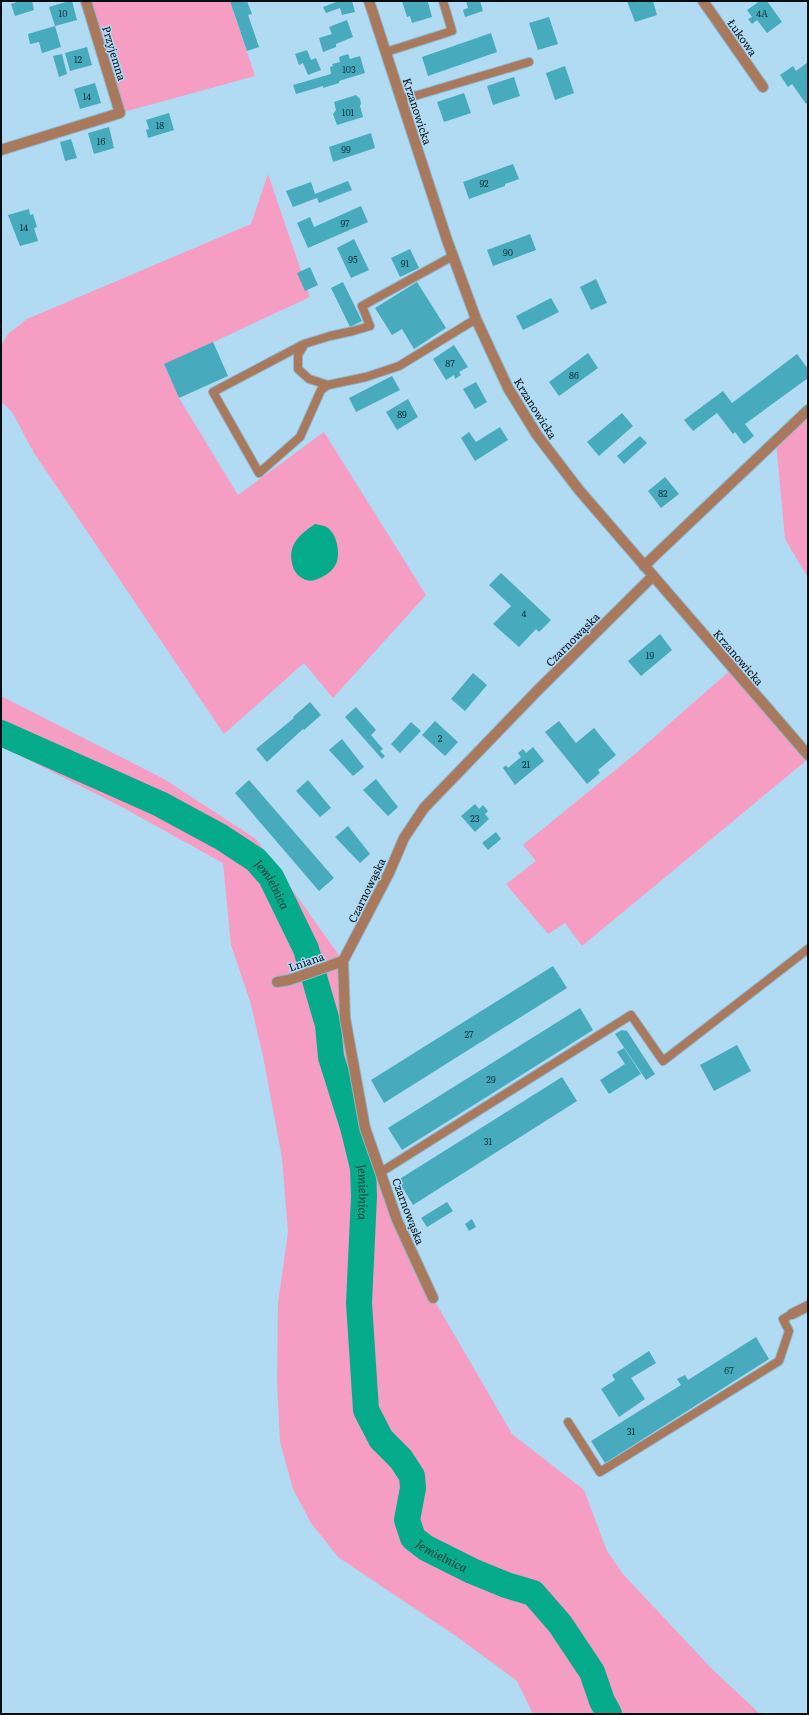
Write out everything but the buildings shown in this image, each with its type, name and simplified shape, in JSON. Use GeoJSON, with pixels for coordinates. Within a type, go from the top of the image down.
{"type":"FeatureCollection","features":[{"type":"Feature","properties":{"kind":"street","name":"Przyjemna"},"geometry":{"type":"LineString","coordinates":[[1,150],[120,113],[86,1]]}},
{"type":"Feature","properties":{"kind":"street","name":"Krzanowicka"},"geometry":{"type":"LineString","coordinates":[[369,1],[453,256],[476,319],[508,388],[537,435],[579,490],[808,755]]}},
{"type":"Feature","properties":{"kind":"street","name":"Łukowa"},"geometry":{"type":"LineString","coordinates":[[703,1],[764,87]]}},
{"type":"Feature","properties":{"kind":"street"},"geometry":{"type":"LineString","coordinates":[[644,566],[808,410]]}},
{"type":"Feature","properties":{"kind":"street","name":"Czarnowąska"},"geometry":{"type":"LineString","coordinates":[[433,1298],[397,1220],[365,1128],[345,1018],[343,961],[389,873],[404,838],[424,808],[538,690],[653,576]]}},
{"type":"Feature","properties":{"kind":"street","name":"Lniana"},"geometry":{"type":"LineString","coordinates":[[277,982],[289,980],[343,961]]}},
{"type":"Feature","properties":{"kind":"street"},"geometry":{"type":"LineString","coordinates":[[792,1314],[808,1306]]}},
{"type":"Feature","properties":{"kind":"lane"},"geometry":{"type":"LineString","coordinates":[[386,52],[452,31],[443,1]]}},
{"type":"Feature","properties":{"kind":"lane"},"geometry":{"type":"LineString","coordinates":[[401,98],[418,95],[529,62]]}},
{"type":"Feature","properties":{"kind":"lane"},"geometry":{"type":"LineString","coordinates":[[453,256],[362,306],[370,326],[304,344],[213,392],[259,473],[300,437],[321,390],[328,385],[366,377],[399,366],[476,319]]}},
{"type":"Feature","properties":{"kind":"lane"},"geometry":{"type":"LineString","coordinates":[[304,344],[298,355],[298,369],[309,379],[328,385]]}},
{"type":"Feature","properties":{"kind":"lane"},"geometry":{"type":"LineString","coordinates":[[381,1172],[631,1015],[663,1061],[808,949]]}},
{"type":"Feature","properties":{"kind":"lane"},"geometry":{"type":"LineString","coordinates":[[568,1422],[600,1472],[779,1361],[789,1331],[783,1319],[792,1314]]}},
{"type":"Feature","properties":{"kind":"shaded area"},"geometry":{"type":"Polygon","coordinates":[[[86,1],[230,1],[255,76],[120,113],[86,1]]]}},
{"type":"Feature","properties":{"kind":"shaded area"},"geometry":{"type":"Polygon","coordinates":[[[268,174],[310,297],[164,365],[179,398],[238,495],[324,432],[426,595],[333,698],[304,663],[224,734],[34,453],[12,412],[1,401],[1,345],[8,334],[27,319],[251,224],[268,174]]]}},
{"type":"Feature","properties":{"kind":"shaded area"},"geometry":{"type":"Polygon","coordinates":[[[808,415],[808,578],[785,539],[776,442],[808,415]]]}},
{"type":"Feature","properties":{"kind":"shaded area"},"geometry":{"type":"Polygon","coordinates":[[[315,524],[324,526],[332,532],[337,543],[338,554],[336,564],[333,569],[325,576],[309,581],[300,577],[294,570],[291,556],[296,540],[315,524]]]}},
{"type":"Feature","properties":{"kind":"shaded area"},"geometry":{"type":"Polygon","coordinates":[[[733,668],[808,759],[582,946],[565,923],[548,934],[506,884],[536,861],[523,845],[635,754],[733,668]]]}},
{"type":"Feature","properties":{"kind":"shaded area"},"geometry":{"type":"Polygon","coordinates":[[[1,696],[164,779],[256,839],[343,961],[345,1018],[365,1128],[433,1298],[512,1434],[584,1490],[607,1551],[623,1574],[712,1669],[760,1714],[533,1714],[517,1681],[456,1636],[338,1557],[311,1523],[293,1489],[280,1442],[277,1381],[278,1303],[288,1232],[282,1158],[263,1056],[250,1001],[231,945],[223,863],[120,806],[1,746],[1,696]]]}},
{"type":"Feature","properties":{"kind":"waterway","name":"Jemielnica"},"geometry":{"type":"LineString","coordinates":[[1,733],[160,804],[221,837],[256,860],[271,877],[306,949],[328,1025],[331,1057],[353,1127],[363,1168],[364,1196],[359,1303],[366,1410],[381,1439],[401,1459],[412,1476],[413,1488],[407,1520],[413,1538],[426,1548],[472,1571],[506,1585],[533,1593],[560,1624],[592,1672],[602,1701],[609,1714]]}}]}
